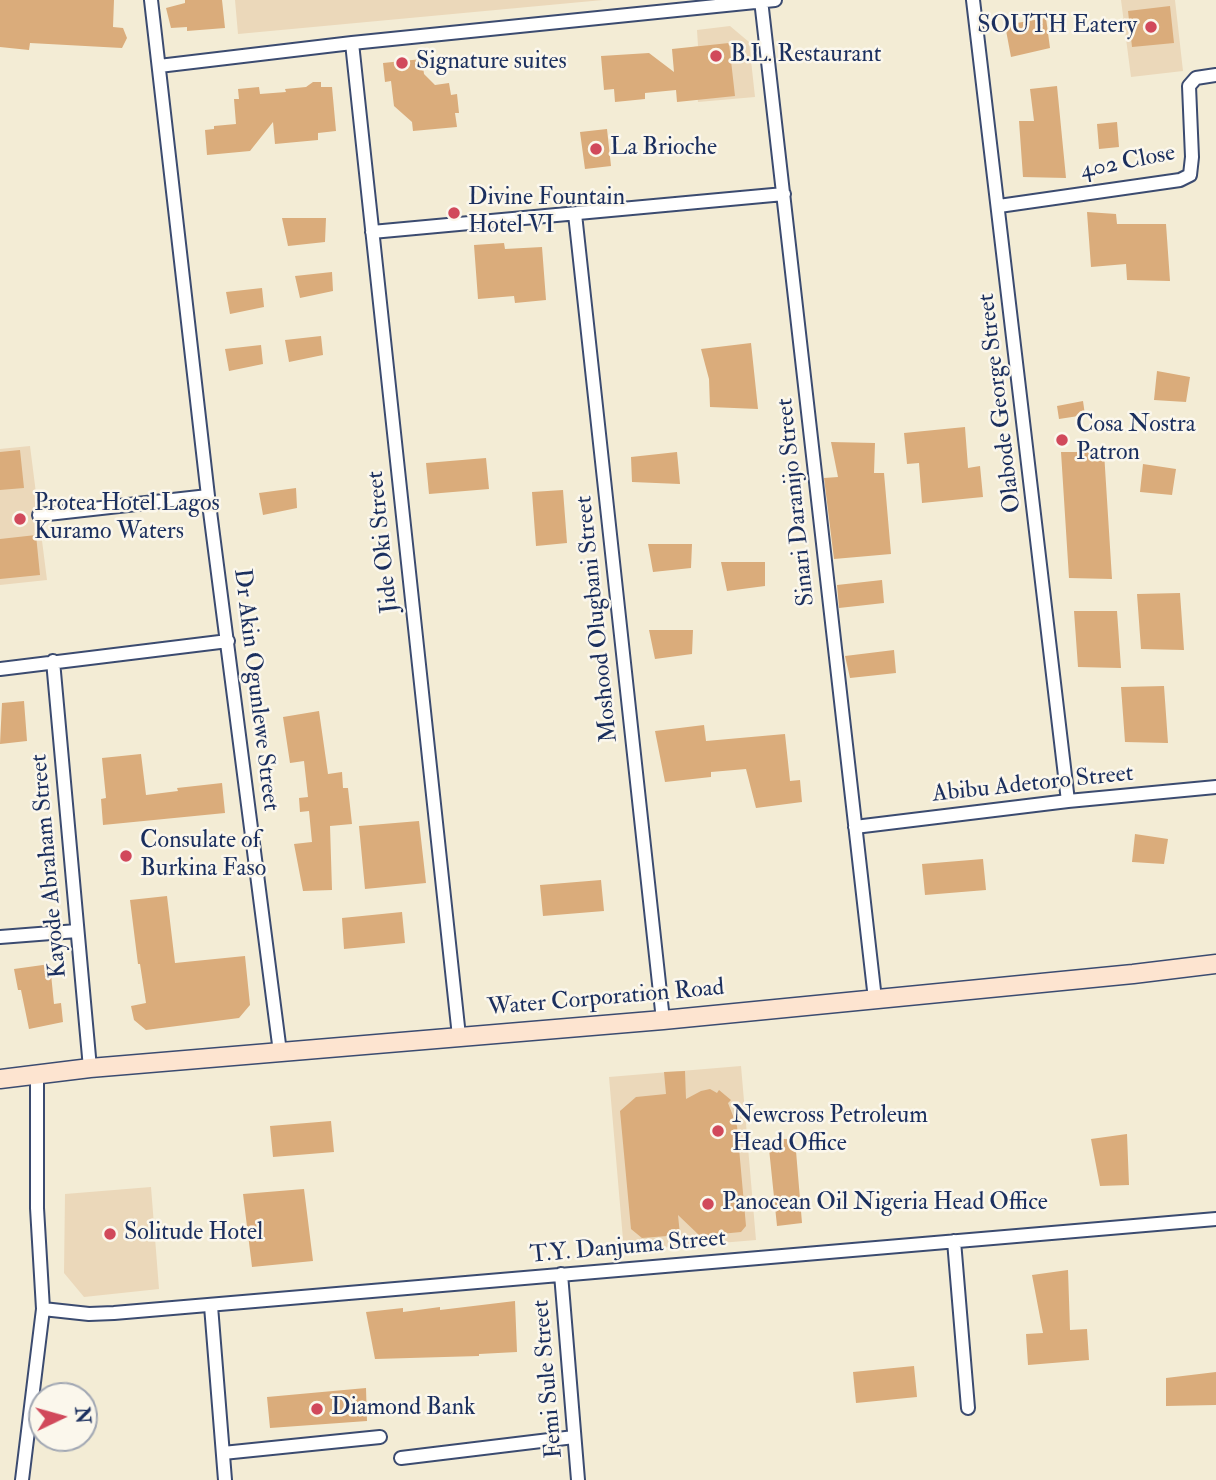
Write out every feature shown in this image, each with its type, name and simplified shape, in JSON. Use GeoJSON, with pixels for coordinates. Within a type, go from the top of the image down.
{"type":"FeatureCollection","features":[{"type":"Feature","properties":{"kind":"street","name":"Dr Akin Ogunlewe Street"},"geometry":{"type":"LineString","coordinates":[[151,0],[208,496],[281,1052]]}},
{"type":"Feature","properties":{"kind":"street"},"geometry":{"type":"LineString","coordinates":[[159,66],[765,0]]}},
{"type":"Feature","properties":{"kind":"street","name":"Sinari Daranijo Street"},"geometry":{"type":"LineString","coordinates":[[765,0],[784,194],[875,999]]}},
{"type":"Feature","properties":{"kind":"street","name":"Olabode George Street"},"geometry":{"type":"LineString","coordinates":[[973,0],[1068,801]]}},
{"type":"Feature","properties":{"kind":"street","name":"Jide Oki Street"},"geometry":{"type":"LineString","coordinates":[[352,43],[458,1036]]}},
{"type":"Feature","properties":{"kind":"street","name":"402 Close"},"geometry":{"type":"LineString","coordinates":[[999,206],[1180,180],[1190,175],[1192,157],[1189,86],[1196,78],[1216,75]]}},
{"type":"Feature","properties":{"kind":"street"},"geometry":{"type":"LineString","coordinates":[[372,232],[784,194]]}},
{"type":"Feature","properties":{"kind":"street","name":"Moshood Olugbani Street"},"geometry":{"type":"LineString","coordinates":[[575,214],[663,1020]]}},
{"type":"Feature","properties":{"kind":"street"},"geometry":{"type":"LineString","coordinates":[[39,515],[208,496]]}},
{"type":"Feature","properties":{"kind":"street"},"geometry":{"type":"LineString","coordinates":[[0,669],[228,641]]}},
{"type":"Feature","properties":{"kind":"street","name":"Kayode Abraham Street"},"geometry":{"type":"LineString","coordinates":[[53,661],[90,1068]]}},
{"type":"Feature","properties":{"kind":"street","name":"Abibu Adetoro Street"},"geometry":{"type":"LineString","coordinates":[[855,827],[1068,801],[1216,787]]}},
{"type":"Feature","properties":{"kind":"street"},"geometry":{"type":"LineString","coordinates":[[0,937],[77,931]]}},
{"type":"Feature","properties":{"kind":"street","name":"Water Corporation Road"},"geometry":{"type":"LineString","coordinates":[[0,1079],[90,1068],[663,1020],[1216,964]]}},
{"type":"Feature","properties":{"kind":"street"},"geometry":{"type":"LineString","coordinates":[[22,1480],[43,1309],[37,1208],[37,1075]]}},
{"type":"Feature","properties":{"kind":"street","name":"T.Y. Danjuma Street"},"geometry":{"type":"LineString","coordinates":[[43,1309],[89,1314],[211,1306],[1216,1219]]}},
{"type":"Feature","properties":{"kind":"street"},"geometry":{"type":"LineString","coordinates":[[954,1241],[968,1408]]}},
{"type":"Feature","properties":{"kind":"street","name":"Femi Sule Street"},"geometry":{"type":"LineString","coordinates":[[561,1274],[578,1480]]}},
{"type":"Feature","properties":{"kind":"street"},"geometry":{"type":"LineString","coordinates":[[211,1306],[225,1480]]}},
{"type":"Feature","properties":{"kind":"street"},"geometry":{"type":"LineString","coordinates":[[223,1454],[380,1437]]}},
{"type":"Feature","properties":{"kind":"street"},"geometry":{"type":"LineString","coordinates":[[401,1458],[574,1437]]}},
{"type":"Feature","properties":{"kind":"shaded area"},"geometry":{"type":"Polygon","coordinates":[[[235,0],[603,0],[238,34],[235,0]]]}},
{"type":"Feature","properties":{"kind":"shaded area"},"geometry":{"type":"Polygon","coordinates":[[[1121,0],[1175,0],[1183,71],[1131,77],[1121,0]]]}},
{"type":"Feature","properties":{"kind":"shaded area"},"geometry":{"type":"Polygon","coordinates":[[[730,26],[749,42],[755,97],[698,102],[693,47],[698,46],[697,30],[730,26]]]}},
{"type":"Feature","properties":{"kind":"shaded area","name":"Protea Hotel Lagos Kuramo Waters"},"geometry":{"type":"Polygon","coordinates":[[[30,446],[47,580],[0,585],[0,449],[30,446]]]}},
{"type":"Feature","properties":{"kind":"shaded area"},"geometry":{"type":"Polygon","coordinates":[[[741,1066],[756,1240],[624,1251],[609,1077],[741,1066]]]}},
{"type":"Feature","properties":{"kind":"shaded area","name":"Solitude Hotel"},"geometry":{"type":"Polygon","coordinates":[[[151,1187],[159,1289],[84,1297],[64,1273],[65,1194],[151,1187]]]}},
{"type":"Feature","properties":{"kind":"building"},"geometry":{"type":"Polygon","coordinates":[[[0,0],[114,0],[113,27],[123,28],[127,38],[122,48],[30,43],[29,50],[0,47],[0,0]]]}},
{"type":"Feature","properties":{"kind":"building"},"geometry":{"type":"Polygon","coordinates":[[[185,0],[222,0],[225,28],[187,31],[187,27],[171,28],[166,8],[185,3],[185,0]]]}},
{"type":"Feature","properties":{"kind":"building","name":"SOUTH Eatery"},"geometry":{"type":"Polygon","coordinates":[[[1170,6],[1174,43],[1132,47],[1128,11],[1170,6]]]}},
{"type":"Feature","properties":{"kind":"building"},"geometry":{"type":"Polygon","coordinates":[[[1046,18],[1050,48],[1011,57],[1005,25],[1046,18]]]}},
{"type":"Feature","properties":{"kind":"building"},"geometry":{"type":"Polygon","coordinates":[[[729,43],[735,96],[677,102],[676,90],[645,93],[645,99],[615,102],[614,89],[604,90],[601,56],[649,53],[674,72],[672,49],[729,43]]]}},
{"type":"Feature","properties":{"kind":"building"},"geometry":{"type":"Polygon","coordinates":[[[422,59],[424,74],[435,85],[449,83],[451,95],[457,94],[457,127],[413,131],[412,122],[394,106],[391,81],[385,82],[383,63],[422,59]]]}},
{"type":"Feature","properties":{"kind":"building"},"geometry":{"type":"Polygon","coordinates":[[[313,82],[321,82],[321,87],[332,87],[336,131],[318,133],[318,140],[275,144],[273,122],[250,151],[207,155],[205,130],[214,129],[214,126],[236,124],[234,99],[239,99],[238,89],[259,87],[260,94],[286,92],[285,89],[306,87],[313,82]]]}},
{"type":"Feature","properties":{"kind":"building"},"geometry":{"type":"Polygon","coordinates":[[[1057,86],[1066,178],[1023,177],[1019,121],[1034,121],[1030,89],[1057,86]]]}},
{"type":"Feature","properties":{"kind":"building"},"geometry":{"type":"Polygon","coordinates":[[[1117,122],[1119,147],[1099,149],[1097,124],[1117,122]]]}},
{"type":"Feature","properties":{"kind":"building","name":"La Brioche"},"geometry":{"type":"Polygon","coordinates":[[[607,129],[611,166],[585,169],[580,132],[607,129]]]}},
{"type":"Feature","properties":{"kind":"building"},"geometry":{"type":"Polygon","coordinates":[[[1087,212],[1116,214],[1117,224],[1166,224],[1170,281],[1127,280],[1126,264],[1091,267],[1087,212]]]}},
{"type":"Feature","properties":{"kind":"building"},"geometry":{"type":"Polygon","coordinates":[[[282,218],[326,218],[325,242],[288,246],[282,218]]]}},
{"type":"Feature","properties":{"kind":"building"},"geometry":{"type":"Polygon","coordinates":[[[504,243],[505,249],[542,247],[546,300],[515,303],[514,296],[478,299],[474,245],[504,243]]]}},
{"type":"Feature","properties":{"kind":"building"},"geometry":{"type":"Polygon","coordinates":[[[332,272],[333,291],[300,298],[295,276],[332,272]]]}},
{"type":"Feature","properties":{"kind":"building"},"geometry":{"type":"Polygon","coordinates":[[[262,288],[264,307],[230,314],[226,292],[262,288]]]}},
{"type":"Feature","properties":{"kind":"building"},"geometry":{"type":"Polygon","coordinates":[[[321,336],[323,355],[289,362],[285,340],[321,336]]]}},
{"type":"Feature","properties":{"kind":"building"},"geometry":{"type":"Polygon","coordinates":[[[751,343],[758,409],[710,407],[709,379],[701,349],[751,343]]]}},
{"type":"Feature","properties":{"kind":"building"},"geometry":{"type":"Polygon","coordinates":[[[261,345],[263,364],[229,371],[225,349],[261,345]]]}},
{"type":"Feature","properties":{"kind":"building"},"geometry":{"type":"Polygon","coordinates":[[[1157,371],[1190,377],[1186,402],[1154,400],[1157,371]]]}},
{"type":"Feature","properties":{"kind":"building"},"geometry":{"type":"Polygon","coordinates":[[[1083,401],[1085,415],[1059,419],[1057,406],[1083,401]]]}},
{"type":"Feature","properties":{"kind":"building"},"geometry":{"type":"Polygon","coordinates":[[[965,427],[968,468],[980,466],[983,497],[922,503],[919,463],[907,464],[904,433],[965,427]]]}},
{"type":"Feature","properties":{"kind":"building"},"geometry":{"type":"Polygon","coordinates":[[[831,442],[875,443],[874,473],[884,473],[891,554],[834,559],[824,478],[838,477],[831,442]]]}},
{"type":"Feature","properties":{"kind":"building"},"geometry":{"type":"Polygon","coordinates":[[[20,450],[24,488],[0,490],[0,452],[20,450]]]}},
{"type":"Feature","properties":{"kind":"building"},"geometry":{"type":"Polygon","coordinates":[[[677,452],[680,484],[632,482],[631,457],[677,452]]]}},
{"type":"Feature","properties":{"kind":"building"},"geometry":{"type":"Polygon","coordinates":[[[1061,452],[1104,452],[1112,579],[1069,578],[1061,452]]]}},
{"type":"Feature","properties":{"kind":"building"},"geometry":{"type":"Polygon","coordinates":[[[486,458],[489,489],[429,494],[426,463],[486,458]]]}},
{"type":"Feature","properties":{"kind":"building"},"geometry":{"type":"Polygon","coordinates":[[[1143,464],[1176,469],[1172,495],[1140,492],[1143,464]]]}},
{"type":"Feature","properties":{"kind":"building"},"geometry":{"type":"Polygon","coordinates":[[[296,488],[297,508],[263,515],[259,493],[296,488]]]}},
{"type":"Feature","properties":{"kind":"building"},"geometry":{"type":"Polygon","coordinates":[[[563,490],[567,543],[536,546],[532,492],[563,490]]]}},
{"type":"Feature","properties":{"kind":"building"},"geometry":{"type":"Polygon","coordinates":[[[36,535],[40,575],[0,579],[0,539],[36,535]]]}},
{"type":"Feature","properties":{"kind":"building"},"geometry":{"type":"Polygon","coordinates":[[[648,544],[692,544],[691,568],[653,572],[648,544]]]}},
{"type":"Feature","properties":{"kind":"building"},"geometry":{"type":"Polygon","coordinates":[[[721,562],[765,562],[765,586],[727,591],[721,562]]]}},
{"type":"Feature","properties":{"kind":"building"},"geometry":{"type":"Polygon","coordinates":[[[882,580],[884,603],[839,608],[837,585],[882,580]]]}},
{"type":"Feature","properties":{"kind":"building"},"geometry":{"type":"Polygon","coordinates":[[[1180,593],[1184,650],[1141,649],[1137,594],[1180,593]]]}},
{"type":"Feature","properties":{"kind":"building"},"geometry":{"type":"Polygon","coordinates":[[[1074,611],[1117,611],[1121,668],[1078,667],[1074,611]]]}},
{"type":"Feature","properties":{"kind":"building"},"geometry":{"type":"Polygon","coordinates":[[[649,630],[693,630],[692,654],[655,659],[649,630]]]}},
{"type":"Feature","properties":{"kind":"building"},"geometry":{"type":"Polygon","coordinates":[[[894,650],[896,673],[850,678],[845,656],[894,650]]]}},
{"type":"Feature","properties":{"kind":"building"},"geometry":{"type":"Polygon","coordinates":[[[1164,686],[1168,743],[1125,742],[1121,687],[1164,686]]]}},
{"type":"Feature","properties":{"kind":"building"},"geometry":{"type":"Polygon","coordinates":[[[24,701],[27,741],[0,744],[2,703],[24,701]]]}},
{"type":"Feature","properties":{"kind":"building"},"geometry":{"type":"Polygon","coordinates":[[[319,711],[328,774],[342,772],[343,788],[348,788],[352,824],[330,826],[332,890],[303,891],[294,844],[312,842],[309,811],[300,812],[299,798],[308,797],[304,761],[290,763],[283,717],[319,711]]]}},
{"type":"Feature","properties":{"kind":"building"},"geometry":{"type":"Polygon","coordinates":[[[704,725],[706,741],[785,734],[790,781],[800,780],[802,802],[756,808],[746,769],[711,772],[711,777],[665,782],[655,731],[704,725]]]}},
{"type":"Feature","properties":{"kind":"building"},"geometry":{"type":"Polygon","coordinates":[[[141,754],[146,795],[222,783],[225,813],[103,825],[101,799],[106,798],[102,758],[141,754]]]}},
{"type":"Feature","properties":{"kind":"building"},"geometry":{"type":"Polygon","coordinates":[[[419,821],[426,883],[365,889],[359,826],[419,821]]]}},
{"type":"Feature","properties":{"kind":"building"},"geometry":{"type":"Polygon","coordinates":[[[1135,834],[1168,839],[1164,864],[1132,862],[1135,834]]]}},
{"type":"Feature","properties":{"kind":"building"},"geometry":{"type":"Polygon","coordinates":[[[983,859],[986,890],[925,895],[922,864],[983,859]]]}},
{"type":"Feature","properties":{"kind":"building"},"geometry":{"type":"Polygon","coordinates":[[[601,880],[604,911],[543,916],[540,885],[601,880]]]}},
{"type":"Feature","properties":{"kind":"building"},"geometry":{"type":"Polygon","coordinates":[[[167,896],[175,963],[245,956],[250,1005],[239,1018],[146,1030],[134,1020],[131,1006],[146,1003],[130,900],[167,896]]]}},
{"type":"Feature","properties":{"kind":"building"},"geometry":{"type":"Polygon","coordinates":[[[402,912],[405,943],[344,949],[342,918],[402,912]]]}},
{"type":"Feature","properties":{"kind":"building"},"geometry":{"type":"Polygon","coordinates":[[[50,964],[54,1004],[61,1003],[63,1022],[29,1029],[14,969],[50,964]]]}},
{"type":"Feature","properties":{"kind":"building"},"geometry":{"type":"Polygon","coordinates":[[[685,1071],[686,1099],[710,1089],[717,1093],[719,1090],[731,1100],[728,1103],[737,1126],[746,1226],[741,1232],[700,1236],[678,1215],[680,1235],[642,1238],[631,1229],[620,1111],[636,1097],[666,1094],[664,1072],[685,1071]]]}},
{"type":"Feature","properties":{"kind":"building"},"geometry":{"type":"Polygon","coordinates":[[[331,1121],[334,1152],[273,1157],[270,1126],[331,1121]]]}},
{"type":"Feature","properties":{"kind":"building"},"geometry":{"type":"Polygon","coordinates":[[[1127,1134],[1129,1185],[1100,1186],[1091,1139],[1127,1134]]]}},
{"type":"Feature","properties":{"kind":"building"},"geometry":{"type":"Polygon","coordinates":[[[768,1139],[795,1139],[802,1223],[777,1226],[768,1139]]]}},
{"type":"Feature","properties":{"kind":"building"},"geometry":{"type":"Polygon","coordinates":[[[304,1189],[313,1261],[252,1267],[243,1194],[304,1189]]]}},
{"type":"Feature","properties":{"kind":"building"},"geometry":{"type":"Polygon","coordinates":[[[1068,1270],[1070,1330],[1087,1329],[1089,1360],[1028,1365],[1026,1334],[1043,1333],[1032,1275],[1068,1270]]]}},
{"type":"Feature","properties":{"kind":"building"},"geometry":{"type":"Polygon","coordinates":[[[515,1301],[517,1352],[479,1356],[375,1359],[366,1312],[403,1308],[403,1312],[440,1307],[440,1310],[515,1301]]]}},
{"type":"Feature","properties":{"kind":"building"},"geometry":{"type":"Polygon","coordinates":[[[914,1366],[917,1397],[856,1403],[853,1372],[914,1366]]]}},
{"type":"Feature","properties":{"kind":"building"},"geometry":{"type":"Polygon","coordinates":[[[1216,1372],[1216,1405],[1166,1406],[1166,1378],[1216,1372]]]}},
{"type":"Feature","properties":{"kind":"building","name":"Diamond Bank"},"geometry":{"type":"Polygon","coordinates":[[[366,1388],[367,1421],[270,1428],[267,1397],[366,1388]]]}},
{"type":"Feature","properties":{"kind":"place","name":"SOUTH Eatery"},"geometry":{"type":"Point","coordinates":[1151,27]}},
{"type":"Feature","properties":{"kind":"place","name":"B.L. Restaurant"},"geometry":{"type":"Point","coordinates":[716,56]}},
{"type":"Feature","properties":{"kind":"place","name":"Signature suites"},"geometry":{"type":"Point","coordinates":[402,63]}},
{"type":"Feature","properties":{"kind":"place","name":"La Brioche"},"geometry":{"type":"Point","coordinates":[596,149]}},
{"type":"Feature","properties":{"kind":"place","name":"Divine Fountain Hotel VI"},"geometry":{"type":"Point","coordinates":[454,213]}},
{"type":"Feature","properties":{"kind":"place","name":"Cosa Nostra Patron"},"geometry":{"type":"Point","coordinates":[1062,440]}},
{"type":"Feature","properties":{"kind":"place","name":"Protea Hotel Lagos Kuramo Waters"},"geometry":{"type":"Point","coordinates":[20,519]}},
{"type":"Feature","properties":{"kind":"place","name":"Consulate of Burkina Faso"},"geometry":{"type":"Point","coordinates":[126,856]}},
{"type":"Feature","properties":{"kind":"place","name":"Newcross Petroleum Head Office"},"geometry":{"type":"Point","coordinates":[718,1131]}},
{"type":"Feature","properties":{"kind":"place","name":"Panocean Oil Nigeria Head Office"},"geometry":{"type":"Point","coordinates":[708,1204]}},
{"type":"Feature","properties":{"kind":"place","name":"Solitude Hotel"},"geometry":{"type":"Point","coordinates":[110,1234]}},
{"type":"Feature","properties":{"kind":"place","name":"Diamond Bank"},"geometry":{"type":"Point","coordinates":[317,1409]}}]}
